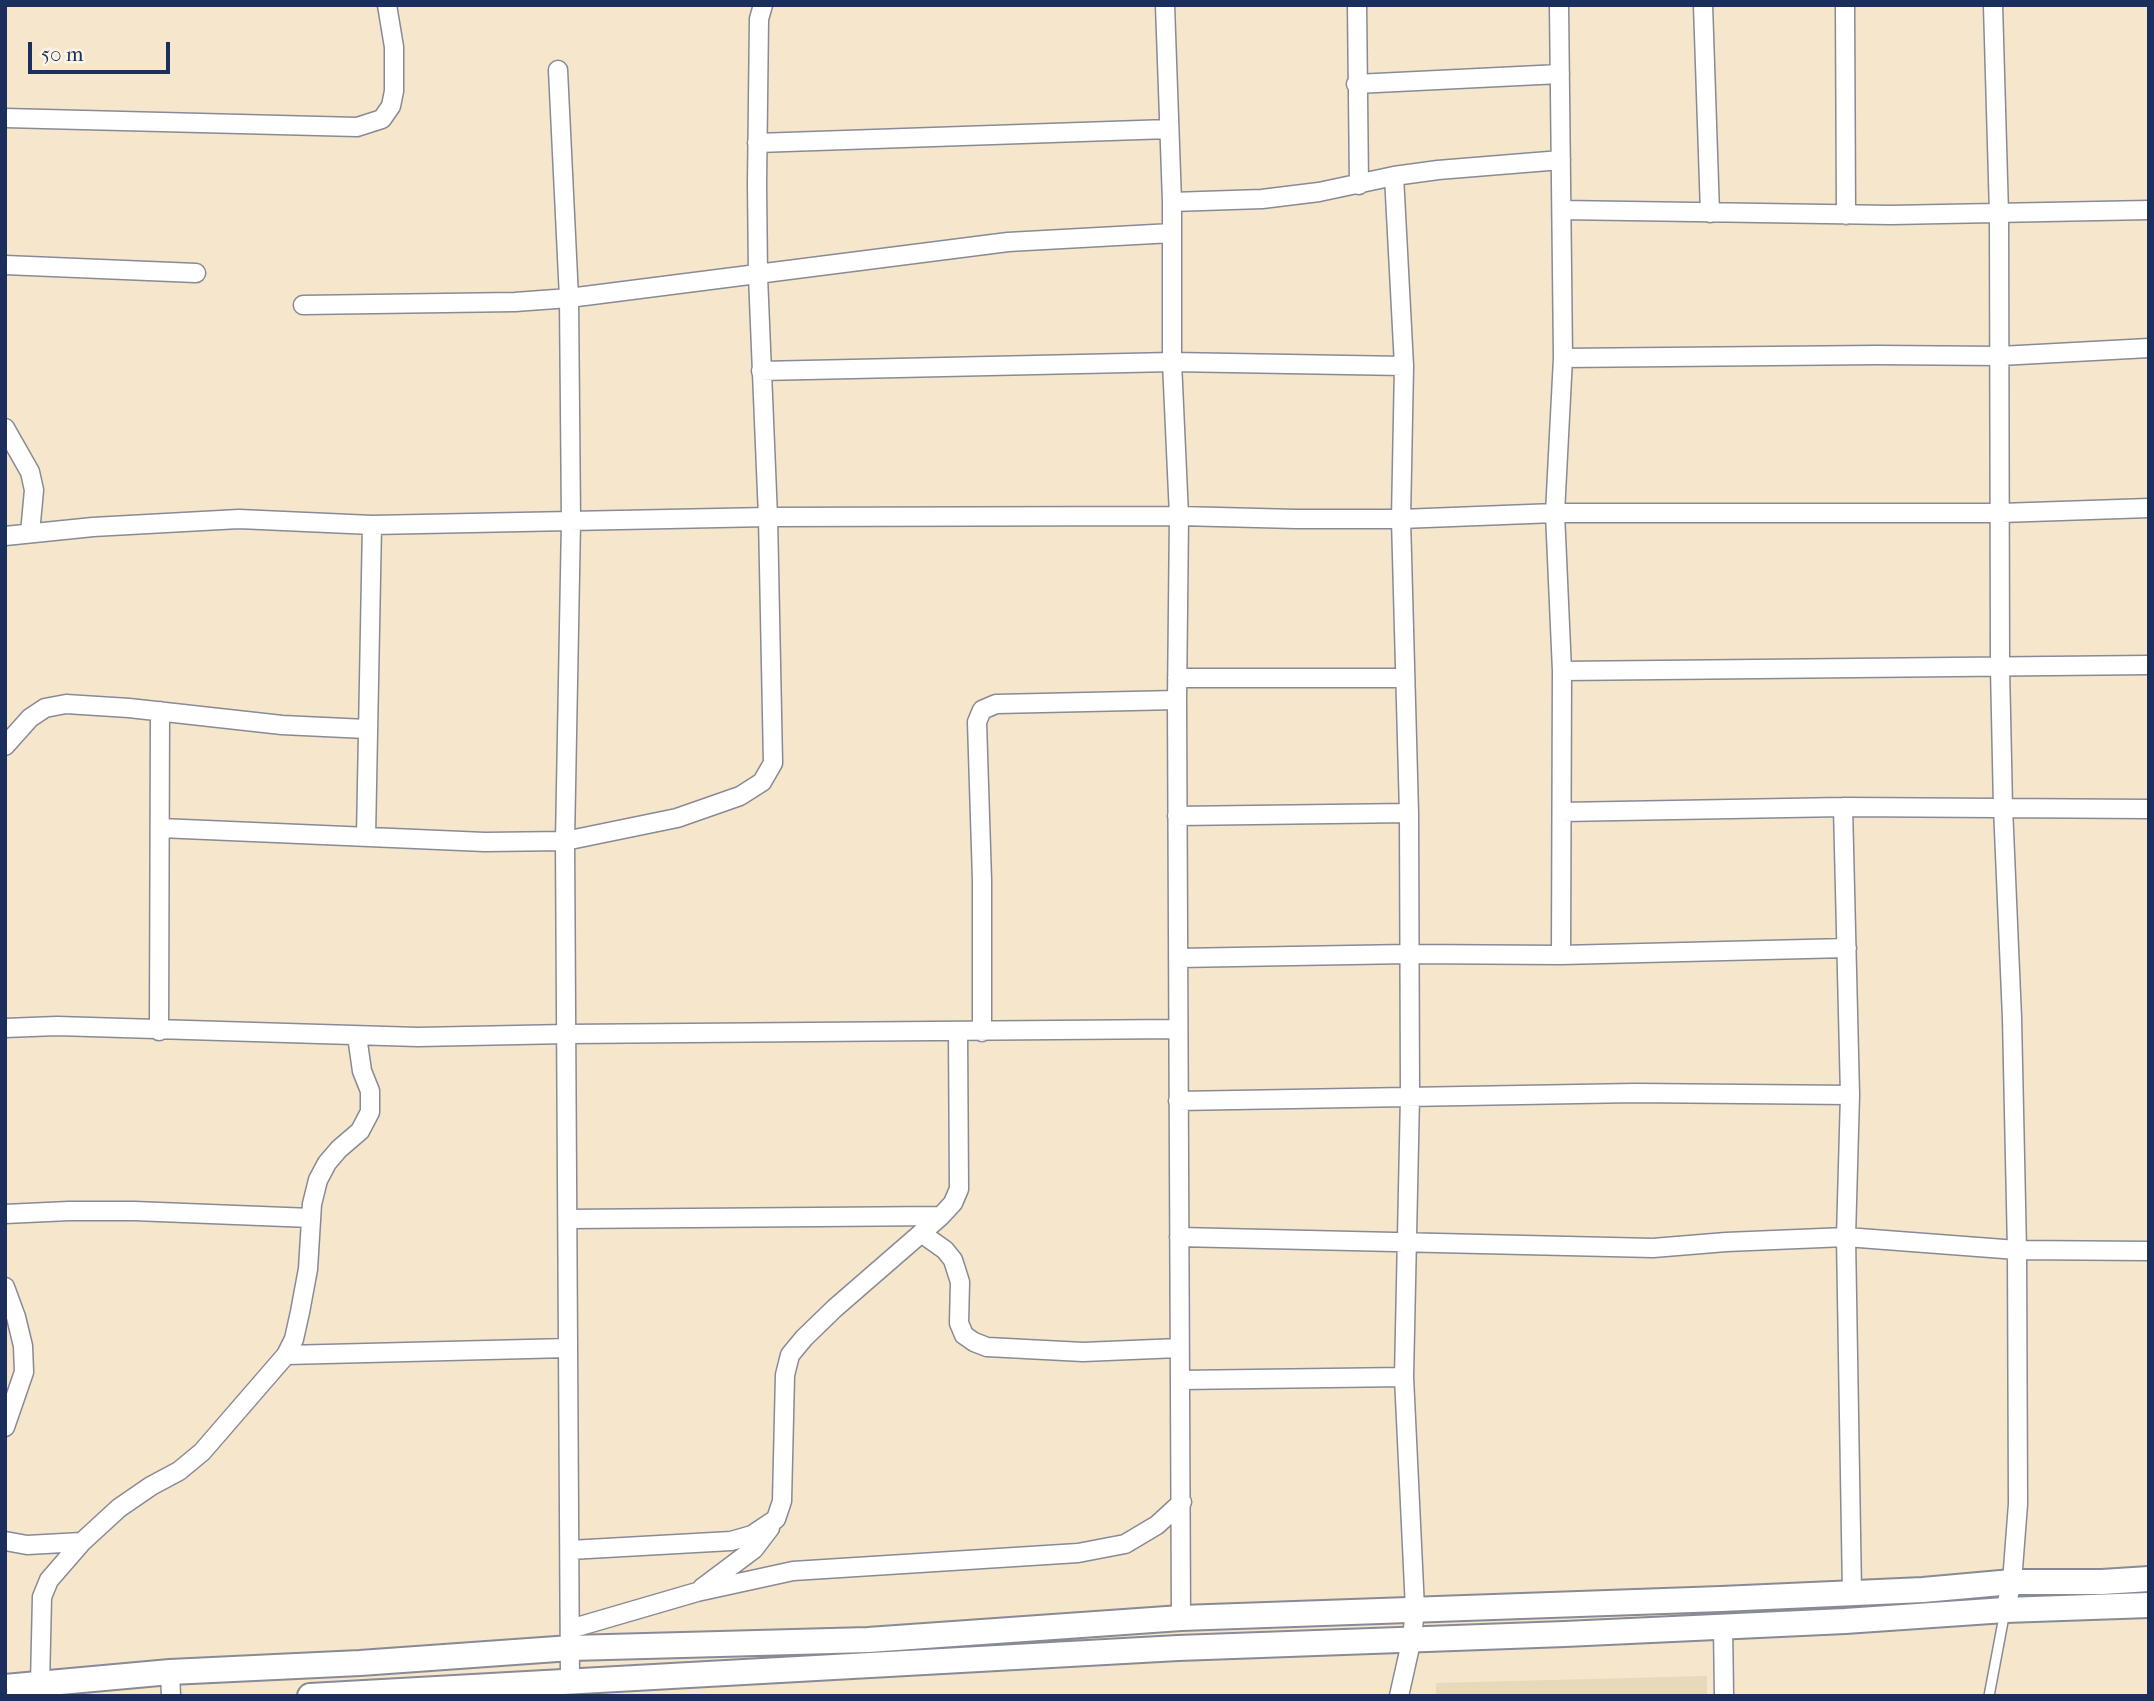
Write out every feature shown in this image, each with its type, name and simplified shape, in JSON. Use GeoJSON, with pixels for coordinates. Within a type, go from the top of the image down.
{"type":"FeatureCollection","features":[{"type":"Feature","properties":{"kind":"main road"},"geometry":{"type":"LineString","coordinates":[[5,1687],[40,1684],[170,1684],[570,1639],[868,1640],[1181,1618],[1852,1592],[2012,1582],[2149,1579]]}},
{"type":"Feature","properties":{"kind":"main road"},"geometry":{"type":"LineString","coordinates":[[310,1696],[477,1692],[570,1682],[1192,1648],[2149,1605]]}},
{"type":"Feature","properties":{"kind":"street"},"geometry":{"type":"LineString","coordinates":[[5,118],[357,127],[382,118],[391,106],[394,91],[394,47],[387,5]]}},
{"type":"Feature","properties":{"kind":"street"},"geometry":{"type":"LineString","coordinates":[[160,828],[485,842],[565,841],[677,817],[740,796],[762,782],[773,763],[768,517],[758,276],[757,143],[760,19],[763,5]]}},
{"type":"Feature","properties":{"kind":"street"},"geometry":{"type":"LineString","coordinates":[[1165,5],[1178,516],[1181,1618]]}},
{"type":"Feature","properties":{"kind":"street"},"geometry":{"type":"LineString","coordinates":[[1357,5],[1359,186]]}},
{"type":"Feature","properties":{"kind":"street"},"geometry":{"type":"LineString","coordinates":[[1559,5],[1563,358],[1555,513],[1562,671],[1561,955]]}},
{"type":"Feature","properties":{"kind":"street"},"geometry":{"type":"LineString","coordinates":[[1703,5],[1710,213]]}},
{"type":"Feature","properties":{"kind":"street"},"geometry":{"type":"LineString","coordinates":[[1845,5],[1846,215]]}},
{"type":"Feature","properties":{"kind":"street"},"geometry":{"type":"LineString","coordinates":[[1993,5],[1999,214],[2000,668],[2017,1250],[2018,1504],[2012,1582],[2005,1610]]}},
{"type":"Feature","properties":{"kind":"street"},"geometry":{"type":"LineString","coordinates":[[558,70],[569,298],[571,521],[565,841],[570,1682]]}},
{"type":"Feature","properties":{"kind":"street"},"geometry":{"type":"LineString","coordinates":[[1356,84],[1560,74]]}},
{"type":"Feature","properties":{"kind":"street"},"geometry":{"type":"LineString","coordinates":[[757,143],[1169,129]]}},
{"type":"Feature","properties":{"kind":"street"},"geometry":{"type":"LineString","coordinates":[[1172,202],[1262,199],[1359,186],[1394,176],[1561,160]]}},
{"type":"Feature","properties":{"kind":"street"},"geometry":{"type":"LineString","coordinates":[[1394,176],[1404,366],[1401,519],[1409,813],[1409,1096],[1404,1377],[1415,1609],[1412,1639],[1399,1696]]}},
{"type":"Feature","properties":{"kind":"street"},"geometry":{"type":"LineString","coordinates":[[1562,211],[1846,215],[2149,210]]}},
{"type":"Feature","properties":{"kind":"street"},"geometry":{"type":"LineString","coordinates":[[303,305],[515,302],[569,298],[1009,242],[1172,233]]}},
{"type":"Feature","properties":{"kind":"street"},"geometry":{"type":"LineString","coordinates":[[5,265],[196,273]]}},
{"type":"Feature","properties":{"kind":"street"},"geometry":{"type":"LineString","coordinates":[[1563,358],[2000,356],[2149,348]]}},
{"type":"Feature","properties":{"kind":"street"},"geometry":{"type":"LineString","coordinates":[[761,371],[1172,362],[1404,366]]}},
{"type":"Feature","properties":{"kind":"street"},"geometry":{"type":"LineString","coordinates":[[5,428],[30,472],[34,489],[30,533]]}},
{"type":"Feature","properties":{"kind":"street"},"geometry":{"type":"LineString","coordinates":[[5,536],[239,519],[372,525],[768,517],[1178,516],[1401,519],[1555,513],[2001,513],[2149,508]]}},
{"type":"Feature","properties":{"kind":"street"},"geometry":{"type":"LineString","coordinates":[[366,836],[372,525]]}},
{"type":"Feature","properties":{"kind":"street"},"geometry":{"type":"LineString","coordinates":[[1562,671],[2149,665]]}},
{"type":"Feature","properties":{"kind":"street"},"geometry":{"type":"LineString","coordinates":[[1177,678],[1405,678]]}},
{"type":"Feature","properties":{"kind":"street"},"geometry":{"type":"LineString","coordinates":[[982,1032],[982,880],[977,722],[982,710],[996,704],[1177,700]]}},
{"type":"Feature","properties":{"kind":"street"},"geometry":{"type":"LineString","coordinates":[[5,746],[30,718],[45,708],[66,704],[160,711],[282,725],[366,729]]}},
{"type":"Feature","properties":{"kind":"street"},"geometry":{"type":"LineString","coordinates":[[159,1031],[160,711]]}},
{"type":"Feature","properties":{"kind":"street"},"geometry":{"type":"LineString","coordinates":[[1562,812],[1843,807],[2149,809]]}},
{"type":"Feature","properties":{"kind":"street"},"geometry":{"type":"LineString","coordinates":[[1843,807],[1850,1095],[1846,1237],[1852,1592]]}},
{"type":"Feature","properties":{"kind":"street"},"geometry":{"type":"LineString","coordinates":[[1177,816],[1409,813]]}},
{"type":"Feature","properties":{"kind":"street"},"geometry":{"type":"LineString","coordinates":[[1178,958],[1408,954],[1561,955],[1847,948]]}},
{"type":"Feature","properties":{"kind":"street"},"geometry":{"type":"LineString","coordinates":[[5,1028],[57,1026],[418,1037],[1178,1029]]}},
{"type":"Feature","properties":{"kind":"street"},"geometry":{"type":"LineString","coordinates":[[697,1592],[754,1549],[776,1520],[782,1501],[785,1375],[790,1355],[835,1308],[954,1203],[959,1189],[958,1031]]}},
{"type":"Feature","properties":{"kind":"street"},"geometry":{"type":"LineString","coordinates":[[40,1684],[42,1597],[49,1580],[82,1542],[119,1508],[179,1471],[202,1452],[286,1355],[294,1339],[308,1269],[318,1180],[339,1149],[360,1131],[370,1112],[370,1091],[362,1070],[357,1036]]}},
{"type":"Feature","properties":{"kind":"street"},"geometry":{"type":"LineString","coordinates":[[1178,1101],[1635,1093],[1850,1095]]}},
{"type":"Feature","properties":{"kind":"street"},"geometry":{"type":"LineString","coordinates":[[5,1214],[69,1210],[312,1218]]}},
{"type":"Feature","properties":{"kind":"street"},"geometry":{"type":"LineString","coordinates":[[568,1219],[941,1216]]}},
{"type":"Feature","properties":{"kind":"street"},"geometry":{"type":"LineString","coordinates":[[921,1233],[945,1250],[953,1260],[960,1282],[959,1323],[964,1335],[974,1342],[987,1347],[1083,1352],[1179,1348]]}},
{"type":"Feature","properties":{"kind":"street"},"geometry":{"type":"LineString","coordinates":[[1179,1237],[1653,1248],[1846,1237],[2017,1250],[2149,1251]]}},
{"type":"Feature","properties":{"kind":"street"},"geometry":{"type":"LineString","coordinates":[[5,1287],[23,1346],[24,1372],[5,1427]]}},
{"type":"Feature","properties":{"kind":"street"},"geometry":{"type":"LineString","coordinates":[[286,1355],[568,1348]]}},
{"type":"Feature","properties":{"kind":"street"},"geometry":{"type":"LineString","coordinates":[[1180,1380],[1404,1377]]}},
{"type":"Feature","properties":{"kind":"street"},"geometry":{"type":"LineString","coordinates":[[570,1639],[697,1592],[793,1571],[1078,1553],[1125,1544],[1157,1525],[1182,1502]]}},
{"type":"Feature","properties":{"kind":"street"},"geometry":{"type":"LineString","coordinates":[[570,1549],[731,1541],[752,1535],[776,1520]]}},
{"type":"Feature","properties":{"kind":"street"},"geometry":{"type":"LineString","coordinates":[[5,1541],[27,1545],[82,1542]]}},
{"type":"Feature","properties":{"kind":"street"},"geometry":{"type":"LineString","coordinates":[[1723,1626],[1724,1696]]}},
{"type":"Feature","properties":{"kind":"lane"},"geometry":{"type":"LineString","coordinates":[[1989,1696],[2005,1610]]}},
{"type":"Feature","properties":{"kind":"shaded area"},"geometry":{"type":"Polygon","coordinates":[[[1707,1676],[1707,1696],[1436,1696],[1436,1683],[1707,1676]]]}}]}
